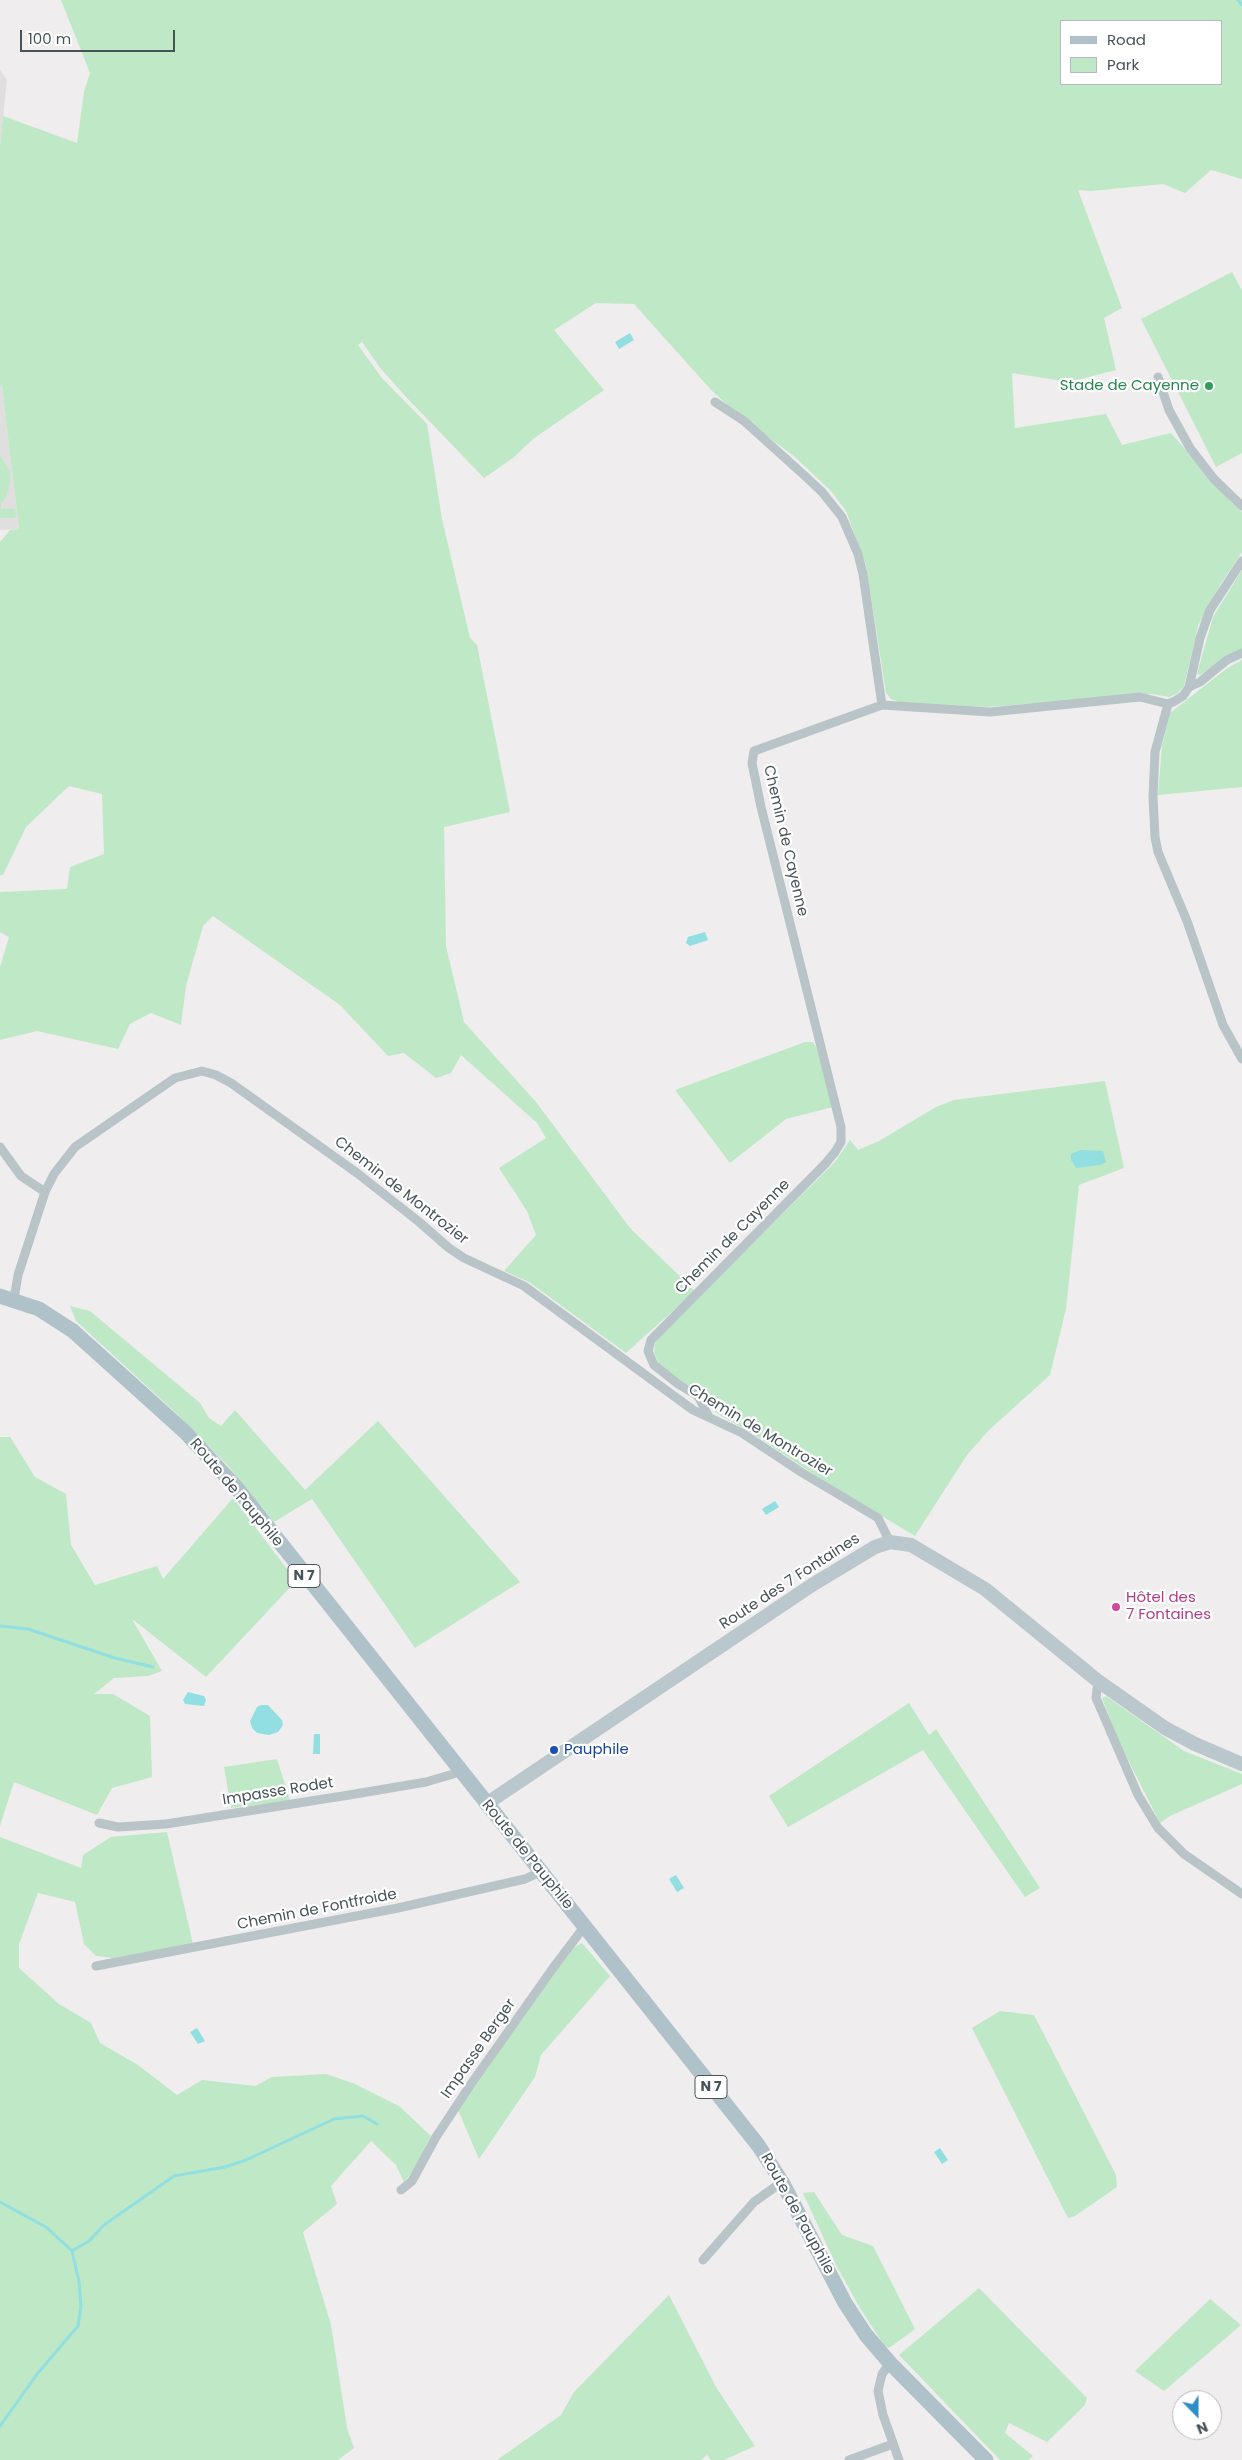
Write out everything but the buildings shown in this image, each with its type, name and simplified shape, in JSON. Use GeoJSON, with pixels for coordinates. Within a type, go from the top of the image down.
{"type":"FeatureCollection","features":[{"type":"Feature","properties":{"kind":"main road","name":"Route de Pauphile"},"geometry":{"type":"LineString","coordinates":[[7,1298],[39,1309],[72,1331],[207,1455],[236,1487],[758,2146],[782,2182],[845,2303],[866,2335],[890,2363],[986,2460]]}},
{"type":"Feature","properties":{"kind":"street"},"geometry":{"type":"LineString","coordinates":[[1158,377],[1169,410],[1190,448],[1214,480],[1242,506]]}},
{"type":"Feature","properties":{"kind":"street"},"geometry":{"type":"LineString","coordinates":[[715,402],[744,421],[805,476],[822,492],[842,517],[858,554],[863,574],[881,686],[882,705]]}},
{"type":"Feature","properties":{"kind":"street"},"geometry":{"type":"LineString","coordinates":[[1242,562],[1220,593],[1207,618],[1200,638],[1189,687],[1183,696],[1168,704],[1156,752],[1153,797],[1158,852],[1187,921],[1223,1025],[1242,1059]]}},
{"type":"Feature","properties":{"kind":"street"},"geometry":{"type":"LineString","coordinates":[[1189,687],[1200,682],[1227,660],[1242,653]]}},
{"type":"Feature","properties":{"kind":"street","name":"Chemin de Cayenne"},"geometry":{"type":"LineString","coordinates":[[709,1417],[698,1396],[678,1384],[654,1365],[648,1350],[651,1340],[825,1164],[841,1142],[841,1127],[761,807],[752,763],[754,751],[882,705],[990,712],[1140,697],[1168,704]]}},
{"type":"Feature","properties":{"kind":"street","name":"Chemin de Montrozier"},"geometry":{"type":"LineString","coordinates":[[7,1298],[18,1275],[45,1192],[54,1174],[74,1147],[160,1087],[188,1074],[202,1071],[216,1075],[231,1083],[357,1173],[418,1220],[449,1248],[464,1258],[524,1286],[693,1410],[742,1433],[801,1472],[878,1518],[890,1542]]}},
{"type":"Feature","properties":{"kind":"street"},"geometry":{"type":"LineString","coordinates":[[0,1147],[22,1176],[45,1192]]}},
{"type":"Feature","properties":{"kind":"street"},"geometry":{"type":"LineString","coordinates":[[890,1542],[911,1545],[985,1589],[1098,1681],[1165,1728],[1195,1744],[1242,1764]]}},
{"type":"Feature","properties":{"kind":"street","name":"Route des 7 Fontaines"},"geometry":{"type":"LineString","coordinates":[[486,1804],[812,1585],[875,1546],[890,1542]]}},
{"type":"Feature","properties":{"kind":"street"},"geometry":{"type":"LineString","coordinates":[[1098,1681],[1096,1698],[1138,1795],[1158,1828],[1184,1854],[1242,1894]]}},
{"type":"Feature","properties":{"kind":"street","name":"Impasse Rodet"},"geometry":{"type":"LineString","coordinates":[[99,1823],[118,1827],[166,1824],[349,1796],[426,1782],[460,1772]]}},
{"type":"Feature","properties":{"kind":"street","name":"Chemin de Fontfroide"},"geometry":{"type":"LineString","coordinates":[[96,1966],[398,1908],[525,1880],[540,1872]]}},
{"type":"Feature","properties":{"kind":"street","name":"Impasse Berger"},"geometry":{"type":"LineString","coordinates":[[401,2190],[412,2181],[436,2137],[471,2084],[584,1927]]}},
{"type":"Feature","properties":{"kind":"street"},"geometry":{"type":"LineString","coordinates":[[703,2260],[754,2202],[782,2182]]}},
{"type":"Feature","properties":{"kind":"street"},"geometry":{"type":"LineString","coordinates":[[890,2363],[882,2374],[878,2390],[883,2415],[900,2460]]}},
{"type":"Feature","properties":{"kind":"street"},"geometry":{"type":"LineString","coordinates":[[849,2460],[893,2444]]}},
{"type":"Feature","properties":{"kind":"shaded area"},"geometry":{"type":"Polygon","coordinates":[[[0,70],[7,80],[0,145],[0,70]]]}},
{"type":"Feature","properties":{"kind":"shaded area"},"geometry":{"type":"Polygon","coordinates":[[[0,386],[2,386],[19,529],[0,530],[0,386]]]}},
{"type":"Feature","properties":{"kind":"green space"},"geometry":{"type":"Polygon","coordinates":[[[61,0],[1242,0],[1242,179],[1211,170],[1185,193],[1163,184],[1091,191],[1078,190],[1122,308],[1104,318],[1116,370],[1069,382],[1012,373],[1015,428],[1106,414],[1122,445],[1171,433],[1242,512],[1242,552],[1220,585],[1198,626],[1184,686],[1178,693],[1169,697],[1152,694],[987,707],[902,703],[891,699],[886,693],[866,565],[846,511],[831,491],[795,457],[739,415],[712,391],[634,304],[596,303],[554,330],[604,390],[533,439],[513,458],[484,478],[381,369],[362,342],[358,345],[382,378],[427,424],[442,519],[470,638],[477,645],[510,812],[444,827],[446,946],[464,1022],[536,1102],[630,1228],[695,1291],[626,1353],[529,1282],[504,1271],[536,1235],[527,1211],[499,1168],[546,1138],[537,1123],[461,1055],[451,1073],[436,1078],[404,1053],[388,1056],[340,1005],[213,916],[203,926],[186,986],[181,1025],[151,1013],[130,1024],[118,1049],[37,1031],[0,1040],[0,967],[9,937],[0,932],[0,892],[67,889],[70,867],[104,854],[102,794],[69,786],[26,827],[3,875],[0,875],[0,542],[10,530],[19,529],[2,386],[0,386],[0,146],[3,116],[77,143],[84,92],[90,73],[61,0]]]}},
{"type":"Feature","properties":{"kind":"green space","name":"Stade de Cayenne"},"geometry":{"type":"Polygon","coordinates":[[[1232,272],[1242,291],[1242,453],[1216,467],[1141,319],[1232,272]]]}},
{"type":"Feature","properties":{"kind":"green space"},"geometry":{"type":"Polygon","coordinates":[[[0,455],[10,472],[10,484],[6,497],[1,503],[1,509],[15,509],[16,518],[0,518],[0,455]]]}},
{"type":"Feature","properties":{"kind":"green space"},"geometry":{"type":"Polygon","coordinates":[[[1242,570],[1242,649],[1200,675],[1197,674],[1213,617],[1242,570]]]}},
{"type":"Feature","properties":{"kind":"green space"},"geometry":{"type":"Polygon","coordinates":[[[1242,660],[1242,787],[1158,795],[1162,745],[1170,713],[1226,669],[1242,660]]]}},
{"type":"Feature","properties":{"kind":"green space"},"geometry":{"type":"Polygon","coordinates":[[[805,1042],[813,1042],[817,1049],[833,1107],[786,1119],[730,1163],[675,1090],[805,1042]]]}},
{"type":"Feature","properties":{"kind":"green space"},"geometry":{"type":"Polygon","coordinates":[[[1105,1081],[1124,1168],[1079,1185],[1066,1309],[1050,1375],[989,1430],[967,1455],[915,1536],[715,1412],[703,1391],[678,1380],[659,1364],[654,1352],[655,1344],[661,1334],[835,1162],[850,1140],[858,1150],[879,1141],[936,1107],[954,1100],[1105,1081]]]}},
{"type":"Feature","properties":{"kind":"green space"},"geometry":{"type":"Polygon","coordinates":[[[70,1306],[90,1311],[200,1403],[209,1418],[221,1426],[235,1410],[305,1490],[378,1421],[520,1582],[415,1648],[312,1499],[274,1522],[228,1466],[177,1414],[76,1321],[70,1306]]]}},
{"type":"Feature","properties":{"kind":"green space"},"geometry":{"type":"Polygon","coordinates":[[[0,1437],[10,1437],[35,1477],[66,1494],[71,1545],[95,1585],[157,1566],[163,1579],[233,1498],[296,1581],[206,1677],[132,1619],[162,1671],[148,1676],[114,1678],[94,1694],[113,1694],[150,1716],[152,1777],[112,1788],[97,1815],[14,1782],[0,1826],[0,1437]]]}},
{"type":"Feature","properties":{"kind":"green space"},"geometry":{"type":"Polygon","coordinates":[[[1106,1696],[1184,1751],[1242,1774],[1242,1784],[1170,1816],[1160,1823],[1118,1740],[1102,1698],[1106,1696]]]}},
{"type":"Feature","properties":{"kind":"green space"},"geometry":{"type":"Polygon","coordinates":[[[909,1703],[929,1735],[936,1729],[1040,1888],[1025,1897],[923,1750],[788,1827],[769,1796],[909,1703]]]}},
{"type":"Feature","properties":{"kind":"green space"},"geometry":{"type":"Polygon","coordinates":[[[277,1759],[290,1801],[231,1808],[224,1767],[277,1759]]]}},
{"type":"Feature","properties":{"kind":"green space"},"geometry":{"type":"Polygon","coordinates":[[[167,1832],[193,1944],[113,1958],[96,1956],[84,1944],[75,1902],[38,1893],[19,1944],[19,1968],[59,2004],[91,2023],[100,2043],[138,2065],[177,2095],[202,2080],[255,2086],[272,2077],[326,2074],[355,2084],[399,2106],[431,2136],[412,2172],[404,2182],[396,2165],[371,2141],[331,2186],[337,2204],[303,2232],[331,2325],[347,2428],[354,2448],[338,2460],[0,2460],[0,1837],[81,1868],[83,1855],[111,1837],[167,1832]]]}},
{"type":"Feature","properties":{"kind":"green space"},"geometry":{"type":"Polygon","coordinates":[[[582,1943],[610,1976],[541,2055],[535,2077],[479,2159],[458,2110],[553,1974],[575,1947],[582,1943]]]}},
{"type":"Feature","properties":{"kind":"green space"},"geometry":{"type":"Polygon","coordinates":[[[1000,2011],[1034,2015],[1116,2175],[1117,2187],[1075,2216],[1068,2218],[972,2028],[1000,2011]]]}},
{"type":"Feature","properties":{"kind":"green space"},"geometry":{"type":"Polygon","coordinates":[[[814,2192],[842,2235],[873,2246],[915,2329],[889,2348],[884,2345],[860,2308],[836,2265],[803,2193],[814,2192]]]}},
{"type":"Feature","properties":{"kind":"green space"},"geometry":{"type":"Polygon","coordinates":[[[979,2288],[1087,2398],[1085,2405],[1047,2442],[1009,2423],[1005,2433],[1033,2456],[1029,2460],[1000,2460],[899,2355],[979,2288]]]}},
{"type":"Feature","properties":{"kind":"green space"},"geometry":{"type":"Polygon","coordinates":[[[669,2295],[716,2387],[755,2446],[724,2460],[711,2460],[707,2455],[701,2460],[497,2460],[561,2415],[574,2392],[669,2295]]]}},
{"type":"Feature","properties":{"kind":"green space"},"geometry":{"type":"Polygon","coordinates":[[[1210,2299],[1241,2325],[1164,2391],[1135,2371],[1210,2299]]]}},
{"type":"Feature","properties":{"kind":"water"},"geometry":{"type":"Polygon","coordinates":[[[630,333],[634,340],[619,349],[615,342],[630,333]]]}},
{"type":"Feature","properties":{"kind":"water"},"geometry":{"type":"Polygon","coordinates":[[[705,932],[708,940],[690,946],[686,943],[688,937],[705,932]]]}},
{"type":"Feature","properties":{"kind":"water"},"geometry":{"type":"Polygon","coordinates":[[[1080,1150],[1103,1151],[1106,1162],[1101,1165],[1076,1168],[1071,1160],[1071,1154],[1080,1150]]]}},
{"type":"Feature","properties":{"kind":"water"},"geometry":{"type":"Polygon","coordinates":[[[775,1501],[779,1507],[766,1515],[762,1509],[775,1501]]]}},
{"type":"Feature","properties":{"kind":"water"},"geometry":{"type":"Polygon","coordinates":[[[188,1692],[204,1696],[206,1700],[204,1706],[185,1704],[183,1700],[188,1692]]]}},
{"type":"Feature","properties":{"kind":"water"},"geometry":{"type":"Polygon","coordinates":[[[268,1705],[282,1720],[283,1725],[278,1732],[269,1735],[257,1733],[252,1728],[250,1721],[257,1707],[268,1705]]]}},
{"type":"Feature","properties":{"kind":"water"},"geometry":{"type":"Polygon","coordinates":[[[314,1734],[320,1734],[320,1754],[313,1754],[314,1734]]]}},
{"type":"Feature","properties":{"kind":"water"},"geometry":{"type":"Polygon","coordinates":[[[676,1875],[684,1888],[677,1892],[669,1879],[676,1875]]]}},
{"type":"Feature","properties":{"kind":"water"},"geometry":{"type":"Polygon","coordinates":[[[197,2028],[205,2041],[198,2044],[190,2032],[197,2028]]]}},
{"type":"Feature","properties":{"kind":"water"},"geometry":{"type":"Polygon","coordinates":[[[940,2148],[948,2160],[942,2164],[934,2152],[940,2148]]]}},
{"type":"Feature","properties":{"kind":"waterway"},"geometry":{"type":"LineString","coordinates":[[1238,0],[1242,5]]}},
{"type":"Feature","properties":{"kind":"waterway"},"geometry":{"type":"LineString","coordinates":[[0,1626],[28,1629],[115,1658],[153,1667]]}},
{"type":"Feature","properties":{"kind":"waterway"},"geometry":{"type":"LineString","coordinates":[[72,2251],[89,2241],[104,2225],[174,2176],[225,2167],[246,2160],[334,2119],[363,2116],[377,2124]]}},
{"type":"Feature","properties":{"kind":"waterway"},"geometry":{"type":"LineString","coordinates":[[0,2202],[46,2227],[72,2251],[79,2282],[81,2307],[78,2326],[38,2373],[0,2426]]}},
{"type":"Feature","properties":{"kind":"place","name":"Stade de Cayenne"},"geometry":{"type":"Point","coordinates":[1209,386]}},
{"type":"Feature","properties":{"kind":"place","name":"Hôtel des 7 Fontaines"},"geometry":{"type":"Point","coordinates":[1116,1607]}},
{"type":"Feature","properties":{"kind":"place","name":"Pauphile"},"geometry":{"type":"Point","coordinates":[554,1750]}}]}
